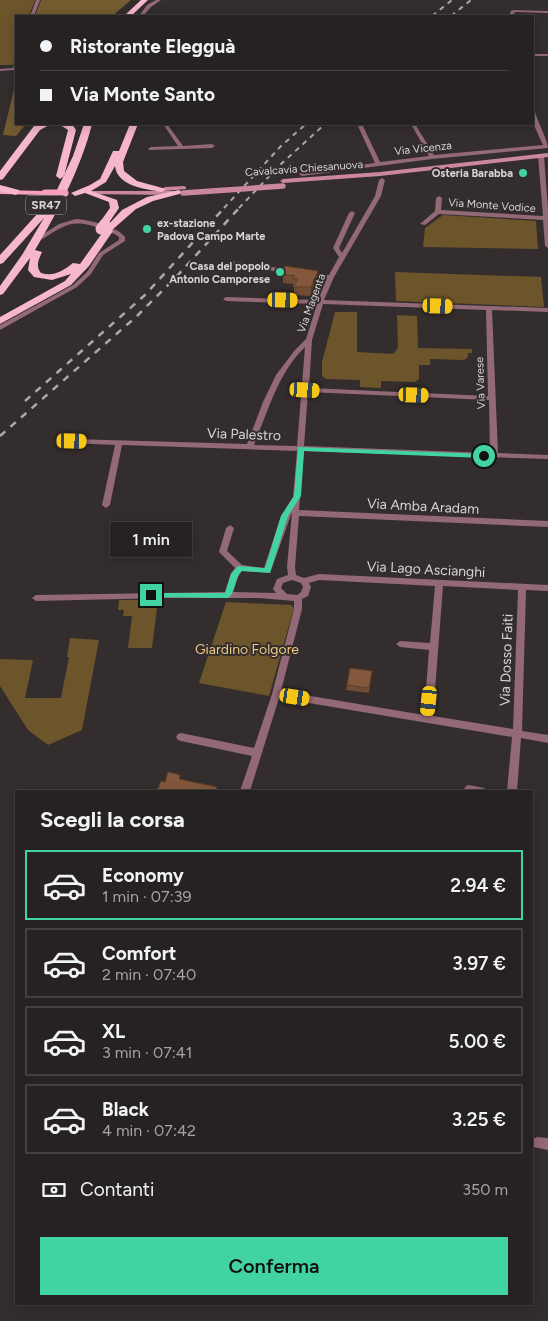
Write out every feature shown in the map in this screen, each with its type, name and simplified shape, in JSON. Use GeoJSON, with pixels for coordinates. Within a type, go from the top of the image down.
{"type":"FeatureCollection","features":[{"type":"Feature","properties":{"kind":"highway"},"geometry":{"type":"LineString","coordinates":[[130,12],[137,0]]}},
{"type":"Feature","properties":{"kind":"highway"},"geometry":{"type":"LineString","coordinates":[[130,12],[147,3]]}},
{"type":"Feature","properties":{"kind":"highway"},"geometry":{"type":"LineString","coordinates":[[0,169],[33,125]]}},
{"type":"Feature","properties":{"kind":"highway"},"geometry":{"type":"LineString","coordinates":[[0,177],[37,128],[44,125]]}},
{"type":"Feature","properties":{"kind":"highway"},"geometry":{"type":"LineString","coordinates":[[60,176],[72,130],[66,125]]}},
{"type":"Feature","properties":{"kind":"highway","name":"SR47"},"geometry":{"type":"LineString","coordinates":[[0,280],[22,250],[41,215],[76,142],[80,125]]}},
{"type":"Feature","properties":{"kind":"highway","name":"SR47"},"geometry":{"type":"LineString","coordinates":[[0,292],[20,268],[37,240],[77,158],[88,125]]}},
{"type":"Feature","properties":{"kind":"highway"},"geometry":{"type":"LineString","coordinates":[[77,158],[91,137],[95,125]]}},
{"type":"Feature","properties":{"kind":"highway"},"geometry":{"type":"LineString","coordinates":[[75,193],[91,189],[103,182],[128,125]]}},
{"type":"Feature","properties":{"kind":"highway"},"geometry":{"type":"LineString","coordinates":[[134,125],[119,162],[120,172],[130,181],[162,189]]}},
{"type":"Feature","properties":{"kind":"highway"},"geometry":{"type":"LineString","coordinates":[[0,188],[16,192]]}},
{"type":"Feature","properties":{"kind":"highway"},"geometry":{"type":"LineString","coordinates":[[37,240],[38,250],[31,262],[31,269],[34,274],[44,277],[66,274],[73,270],[106,228],[118,217],[138,204],[182,191]]}},
{"type":"Feature","properties":{"kind":"highway"},"geometry":{"type":"LineString","coordinates":[[0,320],[68,283],[86,264],[116,208],[113,200],[89,193]]}},
{"type":"Feature","properties":{"kind":"highway"},"geometry":{"type":"LineString","coordinates":[[0,261],[41,215]]}},
{"type":"Feature","properties":{"kind":"main road","name":"Via Vicenza"},"geometry":{"type":"LineString","coordinates":[[381,177],[545,155]]}},
{"type":"Feature","properties":{"kind":"main road","name":"Cavalcavia Chiesanuova"},"geometry":{"type":"LineString","coordinates":[[0,192],[101,193],[182,191],[381,177]]}},
{"type":"Feature","properties":{"kind":"main road","name":"Cavalcavia Chiesanuova"},"geometry":{"type":"LineString","coordinates":[[101,193],[162,189],[182,191]]}},
{"type":"Feature","properties":{"kind":"street"},"geometry":{"type":"LineString","coordinates":[[32,15],[38,0]]}},
{"type":"Feature","properties":{"kind":"street"},"geometry":{"type":"LineString","coordinates":[[141,15],[147,3],[159,0]]}},
{"type":"Feature","properties":{"kind":"street"},"geometry":{"type":"LineString","coordinates":[[512,14],[548,12]]}},
{"type":"Feature","properties":{"kind":"street"},"geometry":{"type":"LineString","coordinates":[[534,55],[548,55]]}},
{"type":"Feature","properties":{"kind":"street"},"geometry":{"type":"LineString","coordinates":[[0,70],[15,69]]}},
{"type":"Feature","properties":{"kind":"street"},"geometry":{"type":"LineString","coordinates":[[534,121],[547,146]]}},
{"type":"Feature","properties":{"kind":"street"},"geometry":{"type":"LineString","coordinates":[[165,125],[181,147]]}},
{"type":"Feature","properties":{"kind":"street"},"geometry":{"type":"LineString","coordinates":[[359,125],[378,163]]}},
{"type":"Feature","properties":{"kind":"street"},"geometry":{"type":"LineString","coordinates":[[414,125],[432,157]]}},
{"type":"Feature","properties":{"kind":"street"},"geometry":{"type":"LineString","coordinates":[[151,149],[212,146]]}},
{"type":"Feature","properties":{"kind":"street","name":"Via Vicenza"},"geometry":{"type":"LineString","coordinates":[[302,174],[378,163],[547,146]]}},
{"type":"Feature","properties":{"kind":"street"},"geometry":{"type":"LineString","coordinates":[[545,155],[548,246]]}},
{"type":"Feature","properties":{"kind":"street","name":"Via Magenta"},"geometry":{"type":"LineString","coordinates":[[292,577],[309,340],[321,301],[331,277],[378,196],[381,177]]}},
{"type":"Feature","properties":{"kind":"street","name":"Via Monte Vodice"},"geometry":{"type":"LineString","coordinates":[[438,212],[439,198]]}},
{"type":"Feature","properties":{"kind":"street","name":"Via Monte Vodice"},"geometry":{"type":"LineString","coordinates":[[423,224],[438,212],[546,218]]}},
{"type":"Feature","properties":{"kind":"street","name":"Via Magenta"},"geometry":{"type":"LineString","coordinates":[[342,257],[336,248],[352,214]]}},
{"type":"Feature","properties":{"kind":"street"},"geometry":{"type":"LineString","coordinates":[[0,328],[75,286],[84,279],[101,254],[118,244],[122,237],[90,222],[74,221],[60,226],[37,240]]}},
{"type":"Feature","properties":{"kind":"street"},"geometry":{"type":"LineString","coordinates":[[230,263],[331,277]]}},
{"type":"Feature","properties":{"kind":"street"},"geometry":{"type":"LineString","coordinates":[[226,299],[548,310]]}},
{"type":"Feature","properties":{"kind":"street","name":"Via Varese"},"geometry":{"type":"LineString","coordinates":[[489,308],[494,456]]}},
{"type":"Feature","properties":{"kind":"street"},"geometry":{"type":"LineString","coordinates":[[250,446],[282,369],[298,349],[309,340]]}},
{"type":"Feature","properties":{"kind":"street"},"geometry":{"type":"LineString","coordinates":[[305,390],[492,398]]}},
{"type":"Feature","properties":{"kind":"street","name":"Via Palestro"},"geometry":{"type":"LineString","coordinates":[[72,441],[548,457]]}},
{"type":"Feature","properties":{"kind":"street"},"geometry":{"type":"LineString","coordinates":[[106,505],[119,442]]}},
{"type":"Feature","properties":{"kind":"street"},"geometry":{"type":"LineString","coordinates":[[230,528],[223,552],[240,568],[267,571],[285,516],[297,496]]}},
{"type":"Feature","properties":{"kind":"street","name":"Via Amba Aradam"},"geometry":{"type":"LineString","coordinates":[[296,513],[548,524]]}},
{"type":"Feature","properties":{"kind":"street"},"geometry":{"type":"LineString","coordinates":[[228,596],[235,574],[240,568]]}},
{"type":"Feature","properties":{"kind":"street"},"geometry":{"type":"LineString","coordinates":[[36,598],[259,595],[298,598],[307,591],[304,581],[292,577],[284,579],[277,586],[259,595]]}},
{"type":"Feature","properties":{"kind":"street","name":"Via Lago Ascianghi"},"geometry":{"type":"LineString","coordinates":[[304,581],[308,578],[318,577],[548,588]]}},
{"type":"Feature","properties":{"kind":"street"},"geometry":{"type":"LineString","coordinates":[[428,719],[439,584]]}},
{"type":"Feature","properties":{"kind":"street"},"geometry":{"type":"LineString","coordinates":[[277,586],[278,592],[285,598]]}},
{"type":"Feature","properties":{"kind":"street","name":"Via Dosso Faiti"},"geometry":{"type":"LineString","coordinates":[[512,790],[522,587]]}},
{"type":"Feature","properties":{"kind":"street"},"geometry":{"type":"LineString","coordinates":[[245,790],[276,694],[298,609],[298,598]]}},
{"type":"Feature","properties":{"kind":"street"},"geometry":{"type":"LineString","coordinates":[[400,644],[434,647]]}},
{"type":"Feature","properties":{"kind":"street"},"geometry":{"type":"LineString","coordinates":[[276,694],[548,739]]}},
{"type":"Feature","properties":{"kind":"street"},"geometry":{"type":"LineString","coordinates":[[181,738],[257,753]]}},
{"type":"Feature","properties":{"kind":"green space"},"geometry":{"type":"Polygon","coordinates":[[[0,0],[35,0],[29,15],[15,15],[15,59],[13,65],[0,65],[0,0]]]}},
{"type":"Feature","properties":{"kind":"green space"},"geometry":{"type":"Polygon","coordinates":[[[443,215],[536,221],[538,249],[423,247],[425,228],[443,215]]]}},
{"type":"Feature","properties":{"kind":"green space"},"geometry":{"type":"Polygon","coordinates":[[[395,272],[541,277],[544,307],[396,301],[395,272]]]}},
{"type":"Feature","properties":{"kind":"green space"},"geometry":{"type":"Polygon","coordinates":[[[335,312],[357,312],[357,352],[393,354],[398,348],[397,315],[417,316],[418,348],[472,349],[472,353],[468,353],[468,357],[464,360],[430,359],[430,365],[419,365],[419,379],[415,382],[381,381],[381,388],[360,387],[360,380],[326,379],[322,376],[322,362],[335,312]]]}},
{"type":"Feature","properties":{"kind":"green space"},"geometry":{"type":"Polygon","coordinates":[[[119,600],[158,600],[152,648],[128,648],[132,616],[123,616],[124,610],[118,610],[119,600]]]}},
{"type":"Feature","properties":{"kind":"green space","name":"Giardino Folgore"},"geometry":{"type":"Polygon","coordinates":[[[226,602],[291,605],[294,608],[269,696],[199,683],[226,602]]]}},
{"type":"Feature","properties":{"kind":"green space"},"geometry":{"type":"Polygon","coordinates":[[[70,638],[99,640],[82,730],[48,745],[28,730],[0,686],[0,659],[33,660],[25,698],[61,698],[69,657],[67,657],[70,638]]]}},
{"type":"Feature","properties":{"kind":"shaded area"},"geometry":{"type":"Polygon","coordinates":[[[41,0],[131,0],[113,15],[35,15],[41,0]]]}},
{"type":"Feature","properties":{"kind":"shaded area"},"geometry":{"type":"Polygon","coordinates":[[[15,85],[15,125],[25,125],[16,136],[3,135],[15,85]]]}},
{"type":"Feature","properties":{"kind":"building"},"geometry":{"type":"Polygon","coordinates":[[[285,266],[318,271],[311,287],[294,287],[298,279],[293,279],[295,276],[283,274],[285,266]]]}},
{"type":"Feature","properties":{"kind":"building"},"geometry":{"type":"Polygon","coordinates":[[[350,668],[372,671],[369,688],[347,685],[350,668]]]}},
{"type":"Feature","properties":{"kind":"building"},"geometry":{"type":"Polygon","coordinates":[[[168,772],[180,775],[179,779],[217,787],[216,790],[157,790],[161,781],[165,782],[168,772]]]}},
{"type":"Feature","properties":{"kind":"railway"},"geometry":{"type":"LineString","coordinates":[[433,15],[452,0]]}},
{"type":"Feature","properties":{"kind":"railway"},"geometry":{"type":"LineString","coordinates":[[452,15],[471,0]]}},
{"type":"Feature","properties":{"kind":"railway"},"geometry":{"type":"LineString","coordinates":[[224,208],[281,146],[305,125]]}},
{"type":"Feature","properties":{"kind":"railway"},"geometry":{"type":"LineString","coordinates":[[239,208],[280,165],[324,125]]}},
{"type":"Feature","properties":{"kind":"railway"},"geometry":{"type":"LineString","coordinates":[[25,401],[145,295],[225,207]]}},
{"type":"Feature","properties":{"kind":"railway"},"geometry":{"type":"LineString","coordinates":[[0,436],[137,316],[177,276],[240,207]]}},
{"type":"Feature","properties":{"kind":"place","name":"Osteria Barabba"},"geometry":{"type":"Point","coordinates":[523,173]}},
{"type":"Feature","properties":{"kind":"place","name":"ex-stazione Padova Campo Marte"},"geometry":{"type":"Point","coordinates":[147,229]}},
{"type":"Feature","properties":{"kind":"place","name":"Casa del popolo Antonio Camporese"},"geometry":{"type":"Point","coordinates":[280,272]}},
{"type":"Feature","properties":{"kind":"route"},"geometry":{"type":"LineString","coordinates":[[151,595],[228,596],[235,574],[240,568],[267,571],[285,516],[297,496],[301,449],[484,456]]}}]}
